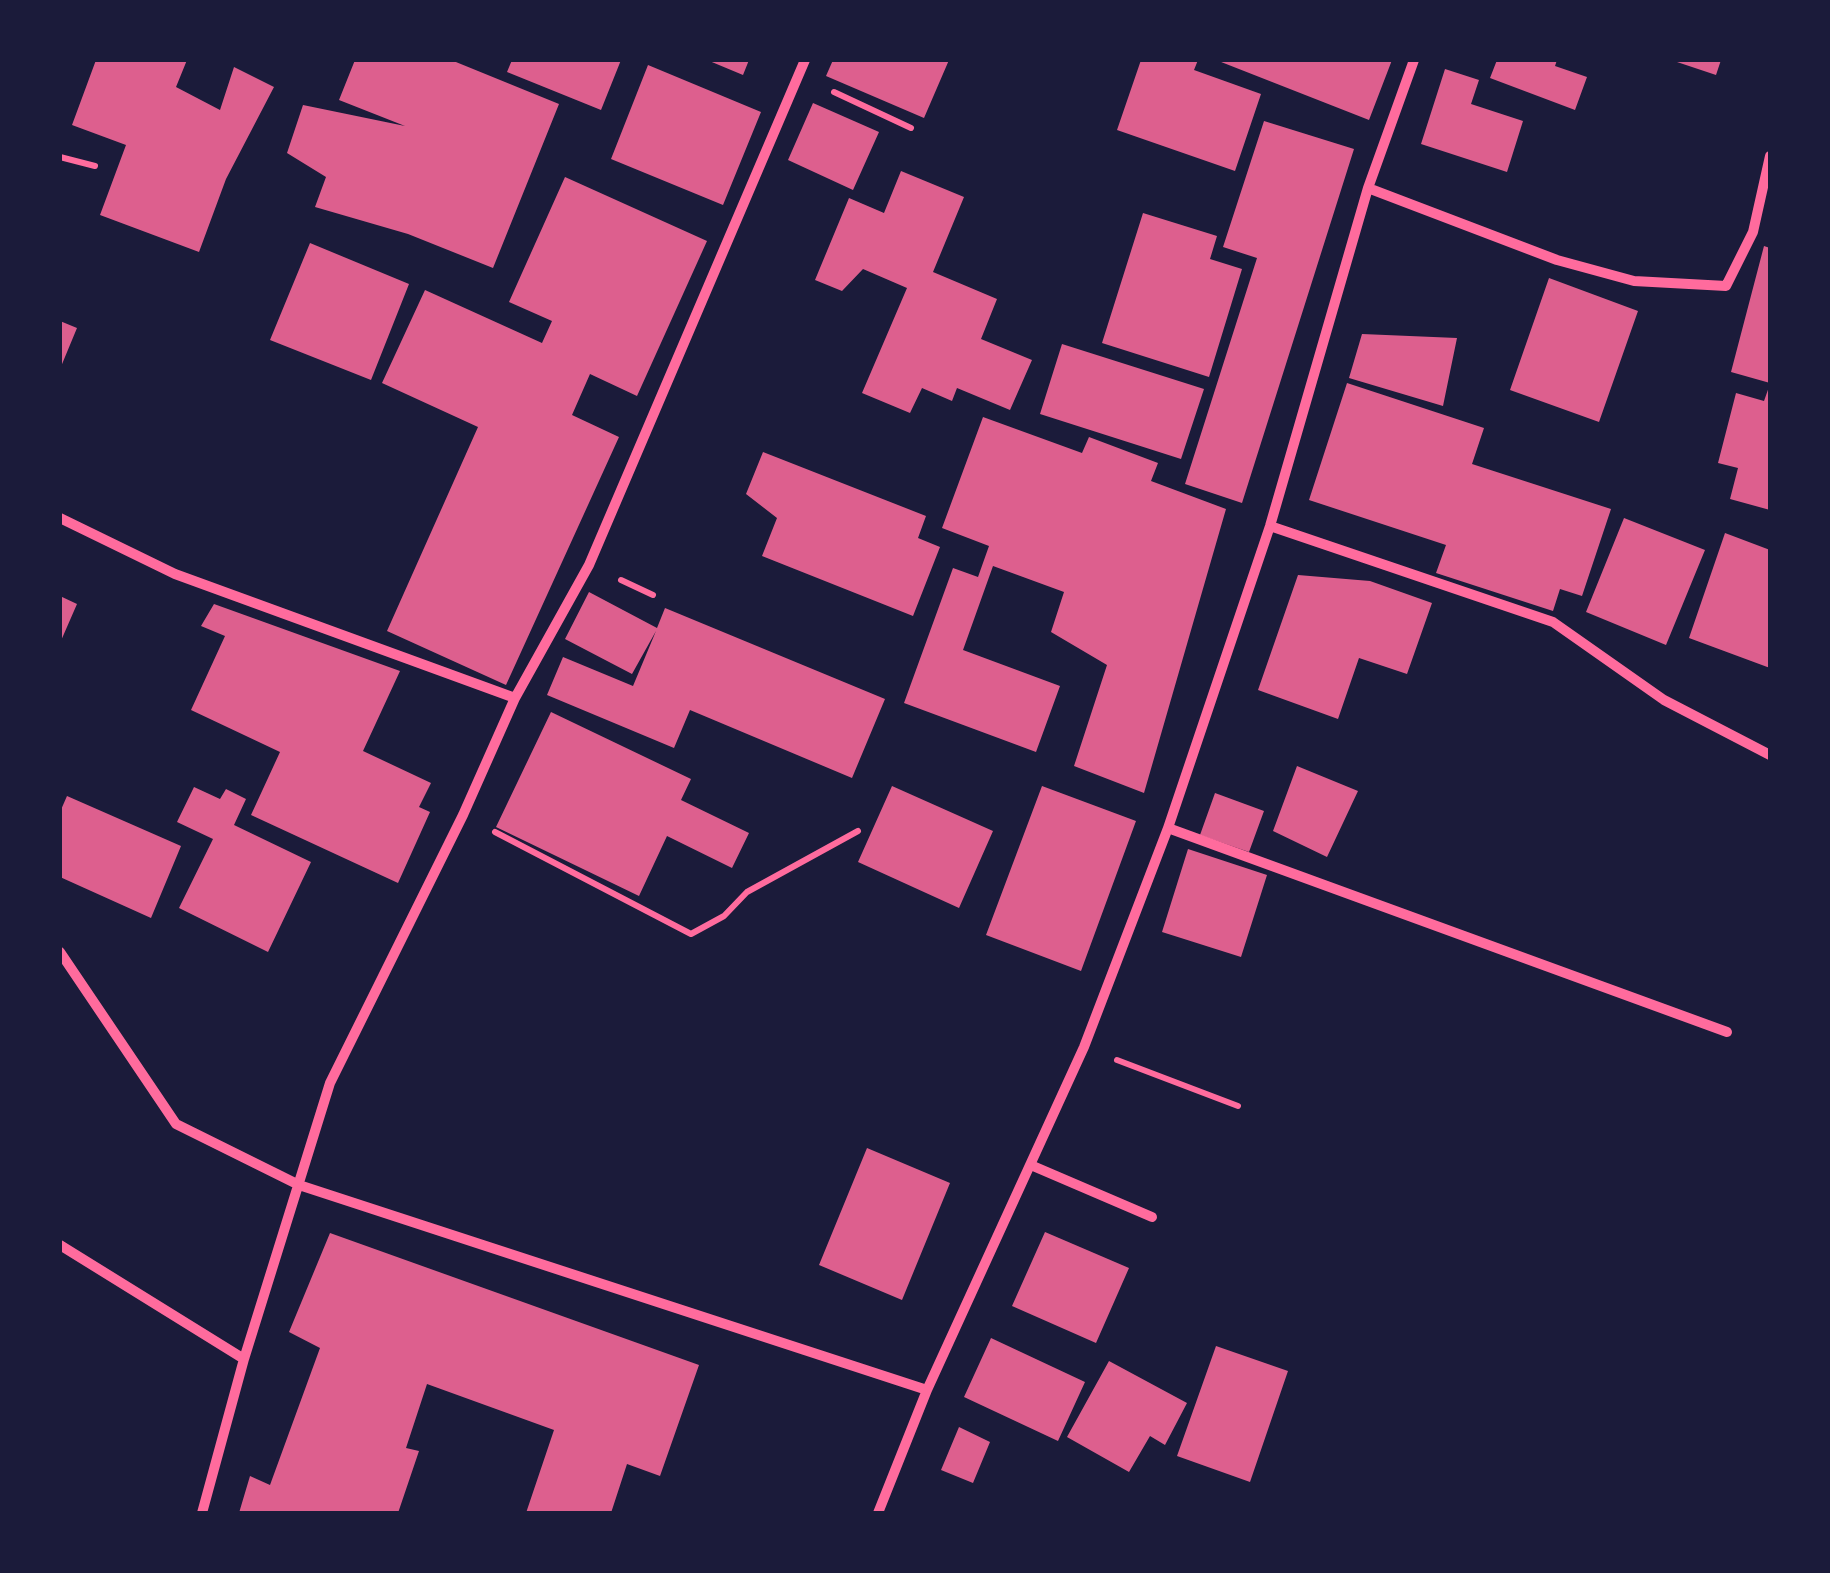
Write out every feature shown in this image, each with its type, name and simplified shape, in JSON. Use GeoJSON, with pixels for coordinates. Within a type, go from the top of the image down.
{"type":"FeatureCollection","features":[{"type":"Feature","properties":{"kind":"street"},"geometry":{"type":"LineString","coordinates":[[202,1513],[244,1359],[330,1084],[463,815],[515,698],[589,564],[805,60]]}},
{"type":"Feature","properties":{"kind":"street"},"geometry":{"type":"LineString","coordinates":[[878,1513],[927,1390],[1033,1166],[1084,1047],[1168,828],[1270,526],[1368,188],[1414,60]]}},
{"type":"Feature","properties":{"kind":"street"},"geometry":{"type":"LineString","coordinates":[[1368,188],[1576,265],[1634,281],[1726,286],[1753,232],[1770,156]]}},
{"type":"Feature","properties":{"kind":"street"},"geometry":{"type":"LineString","coordinates":[[60,518],[175,574],[515,698]]}},
{"type":"Feature","properties":{"kind":"street"},"geometry":{"type":"LineString","coordinates":[[1270,526],[1553,622],[1664,700],[1770,756]]}},
{"type":"Feature","properties":{"kind":"street"},"geometry":{"type":"LineString","coordinates":[[1168,828],[1727,1032]]}},
{"type":"Feature","properties":{"kind":"street"},"geometry":{"type":"LineString","coordinates":[[60,952],[176,1124],[299,1185],[927,1390]]}},
{"type":"Feature","properties":{"kind":"street"},"geometry":{"type":"LineString","coordinates":[[1033,1166],[1152,1218]]}},
{"type":"Feature","properties":{"kind":"street"},"geometry":{"type":"LineString","coordinates":[[60,1245],[244,1359]]}},
{"type":"Feature","properties":{"kind":"path"},"geometry":{"type":"LineString","coordinates":[[797,75],[911,128]]}},
{"type":"Feature","properties":{"kind":"path"},"geometry":{"type":"LineString","coordinates":[[60,157],[96,166]]}},
{"type":"Feature","properties":{"kind":"path"},"geometry":{"type":"LineString","coordinates":[[463,815],[691,934],[724,916],[747,892],[858,831]]}},
{"type":"Feature","properties":{"kind":"path"},"geometry":{"type":"LineString","coordinates":[[1084,1047],[1238,1106]]}},
{"type":"Feature","properties":{"kind":"building"},"geometry":{"type":"Polygon","coordinates":[[[96,60],[187,60],[176,87],[220,110],[234,67],[274,87],[226,179],[199,252],[100,215],[126,145],[72,125],[96,60]]]}},
{"type":"Feature","properties":{"kind":"building"},"geometry":{"type":"Polygon","coordinates":[[[355,60],[451,60],[559,104],[493,268],[408,234],[315,207],[326,177],[287,153],[303,105],[405,126],[339,100],[355,60]]]}},
{"type":"Feature","properties":{"kind":"building"},"geometry":{"type":"Polygon","coordinates":[[[512,60],[621,60],[601,110],[507,72],[512,60]]]}},
{"type":"Feature","properties":{"kind":"building"},"geometry":{"type":"Polygon","coordinates":[[[707,60],[749,60],[743,75],[707,60]]]}},
{"type":"Feature","properties":{"kind":"building"},"geometry":{"type":"Polygon","coordinates":[[[833,60],[949,60],[924,118],[826,76],[833,60]]]}},
{"type":"Feature","properties":{"kind":"building"},"geometry":{"type":"Polygon","coordinates":[[[1141,60],[1198,60],[1194,70],[1261,94],[1235,171],[1117,130],[1141,60]]]}},
{"type":"Feature","properties":{"kind":"building"},"geometry":{"type":"Polygon","coordinates":[[[1216,60],[1392,60],[1369,120],[1216,60]]]}},
{"type":"Feature","properties":{"kind":"building"},"geometry":{"type":"Polygon","coordinates":[[[1497,60],[1557,60],[1555,66],[1587,77],[1575,110],[1490,78],[1497,60]]]}},
{"type":"Feature","properties":{"kind":"building"},"geometry":{"type":"Polygon","coordinates":[[[1671,60],[1721,60],[1716,75],[1671,60]]]}},
{"type":"Feature","properties":{"kind":"building"},"geometry":{"type":"Polygon","coordinates":[[[648,65],[761,112],[723,205],[611,159],[648,65]]]}},
{"type":"Feature","properties":{"kind":"building"},"geometry":{"type":"Polygon","coordinates":[[[1445,69],[1479,80],[1471,104],[1523,121],[1507,172],[1421,144],[1445,69]]]}},
{"type":"Feature","properties":{"kind":"building"},"geometry":{"type":"Polygon","coordinates":[[[813,103],[879,132],[853,190],[788,160],[813,103]]]}},
{"type":"Feature","properties":{"kind":"building"},"geometry":{"type":"Polygon","coordinates":[[[1264,121],[1354,149],[1242,503],[1185,484],[1257,258],[1223,247],[1264,121]]]}},
{"type":"Feature","properties":{"kind":"building"},"geometry":{"type":"Polygon","coordinates":[[[901,171],[964,197],[933,272],[997,299],[981,339],[1032,360],[1010,410],[957,388],[952,401],[922,388],[910,413],[862,393],[907,288],[863,269],[842,291],[815,280],[849,198],[884,213],[901,171]]]}},
{"type":"Feature","properties":{"kind":"building"},"geometry":{"type":"Polygon","coordinates":[[[565,177],[707,241],[637,396],[590,374],[572,415],[619,437],[506,685],[387,631],[478,427],[382,383],[425,290],[542,343],[552,321],[509,302],[565,177]]]}},
{"type":"Feature","properties":{"kind":"building"},"geometry":{"type":"Polygon","coordinates":[[[1143,213],[1217,236],[1210,259],[1242,269],[1209,377],[1102,343],[1143,213]]]}},
{"type":"Feature","properties":{"kind":"building"},"geometry":{"type":"Polygon","coordinates":[[[310,243],[409,284],[371,380],[270,340],[310,243]]]}},
{"type":"Feature","properties":{"kind":"building"},"geometry":{"type":"Polygon","coordinates":[[[1764,246],[1770,248],[1770,383],[1731,372],[1764,246]]]}},
{"type":"Feature","properties":{"kind":"building"},"geometry":{"type":"Polygon","coordinates":[[[1549,278],[1638,311],[1599,422],[1510,390],[1549,278]]]}},
{"type":"Feature","properties":{"kind":"building"},"geometry":{"type":"Polygon","coordinates":[[[60,321],[77,328],[60,369],[60,321]]]}},
{"type":"Feature","properties":{"kind":"building"},"geometry":{"type":"Polygon","coordinates":[[[1362,334],[1457,338],[1443,406],[1349,378],[1362,334]]]}},
{"type":"Feature","properties":{"kind":"building"},"geometry":{"type":"Polygon","coordinates":[[[1062,344],[1204,389],[1181,459],[1040,414],[1062,344]]]}},
{"type":"Feature","properties":{"kind":"building"},"geometry":{"type":"Polygon","coordinates":[[[1347,383],[1484,428],[1472,464],[1611,509],[1582,596],[1560,589],[1553,611],[1436,573],[1446,545],[1309,500],[1347,383]]]}},
{"type":"Feature","properties":{"kind":"building"},"geometry":{"type":"Polygon","coordinates":[[[1770,384],[1770,510],[1730,499],[1738,468],[1718,463],[1736,393],[1764,401],[1770,384]]]}},
{"type":"Feature","properties":{"kind":"building"},"geometry":{"type":"Polygon","coordinates":[[[983,417],[1082,453],[1089,437],[1158,463],[1151,481],[1226,509],[1144,793],[1074,766],[1107,665],[1051,632],[1064,592],[993,566],[963,650],[1060,686],[1036,752],[904,703],[953,568],[978,577],[989,546],[942,528],[983,417]]]}},
{"type":"Feature","properties":{"kind":"building"},"geometry":{"type":"Polygon","coordinates":[[[763,452],[926,516],[918,538],[940,547],[913,616],[762,556],[777,518],[746,494],[763,452]]]}},
{"type":"Feature","properties":{"kind":"building"},"geometry":{"type":"Polygon","coordinates":[[[1624,518],[1705,550],[1666,645],[1586,612],[1624,518]]]}},
{"type":"Feature","properties":{"kind":"building"},"geometry":{"type":"Polygon","coordinates":[[[1725,533],[1770,550],[1770,668],[1689,638],[1725,533]]]}},
{"type":"Feature","properties":{"kind":"building"},"geometry":{"type":"Polygon","coordinates":[[[1298,575],[1370,581],[1432,603],[1407,674],[1359,658],[1338,719],[1258,690],[1298,575]]]}},
{"type":"Feature","properties":{"kind":"building"},"geometry":{"type":"Polygon","coordinates":[[[589,592],[657,628],[665,608],[885,699],[852,778],[690,710],[674,748],[547,695],[563,657],[633,686],[656,631],[632,674],[565,639],[589,592]]]}},
{"type":"Feature","properties":{"kind":"building"},"geometry":{"type":"Polygon","coordinates":[[[60,596],[77,604],[60,643],[60,596]]]}},
{"type":"Feature","properties":{"kind":"building"},"geometry":{"type":"Polygon","coordinates":[[[214,604],[400,671],[363,751],[431,783],[419,807],[430,812],[398,883],[251,815],[280,752],[191,710],[225,636],[201,626],[214,604]]]}},
{"type":"Feature","properties":{"kind":"building"},"geometry":{"type":"Polygon","coordinates":[[[551,712],[691,779],[681,800],[749,833],[732,868],[667,836],[639,896],[496,827],[551,712]]]}},
{"type":"Feature","properties":{"kind":"building"},"geometry":{"type":"Polygon","coordinates":[[[1297,766],[1358,791],[1327,857],[1273,831],[1297,766]]]}},
{"type":"Feature","properties":{"kind":"building"},"geometry":{"type":"Polygon","coordinates":[[[892,786],[993,831],[959,908],[858,862],[892,786]]]}},
{"type":"Feature","properties":{"kind":"building"},"geometry":{"type":"Polygon","coordinates":[[[1042,786],[1136,821],[1081,971],[986,935],[1042,786]]]}},
{"type":"Feature","properties":{"kind":"building"},"geometry":{"type":"Polygon","coordinates":[[[194,787],[220,799],[226,789],[246,799],[234,825],[311,862],[268,952],[179,908],[213,839],[177,822],[194,787]]]}},
{"type":"Feature","properties":{"kind":"building"},"geometry":{"type":"Polygon","coordinates":[[[1215,793],[1264,811],[1249,852],[1200,835],[1215,793]]]}},
{"type":"Feature","properties":{"kind":"building"},"geometry":{"type":"Polygon","coordinates":[[[67,796],[181,846],[151,918],[60,877],[60,812],[67,796]]]}},
{"type":"Feature","properties":{"kind":"building"},"geometry":{"type":"Polygon","coordinates":[[[1188,849],[1267,875],[1241,957],[1162,932],[1188,849]]]}},
{"type":"Feature","properties":{"kind":"building"},"geometry":{"type":"Polygon","coordinates":[[[867,1148],[950,1183],[902,1300],[819,1265],[867,1148]]]}},
{"type":"Feature","properties":{"kind":"building"},"geometry":{"type":"Polygon","coordinates":[[[1045,1232],[1129,1268],[1096,1343],[1012,1306],[1045,1232]]]}},
{"type":"Feature","properties":{"kind":"building"},"geometry":{"type":"Polygon","coordinates":[[[330,1233],[699,1365],[660,1476],[627,1464],[611,1513],[526,1513],[554,1430],[427,1384],[406,1448],[419,1451],[398,1513],[239,1513],[250,1476],[270,1485],[320,1348],[289,1332],[330,1233]]]}},
{"type":"Feature","properties":{"kind":"building"},"geometry":{"type":"Polygon","coordinates":[[[991,1338],[1085,1382],[1058,1441],[964,1397],[991,1338]]]}},
{"type":"Feature","properties":{"kind":"building"},"geometry":{"type":"Polygon","coordinates":[[[1216,1346],[1288,1371],[1250,1482],[1177,1456],[1216,1346]]]}},
{"type":"Feature","properties":{"kind":"building"},"geometry":{"type":"Polygon","coordinates":[[[1109,1361],[1187,1403],[1165,1445],[1150,1436],[1129,1472],[1067,1437],[1109,1361]]]}},
{"type":"Feature","properties":{"kind":"building"},"geometry":{"type":"Polygon","coordinates":[[[959,1427],[990,1442],[973,1483],[941,1470],[959,1427]]]}}]}
